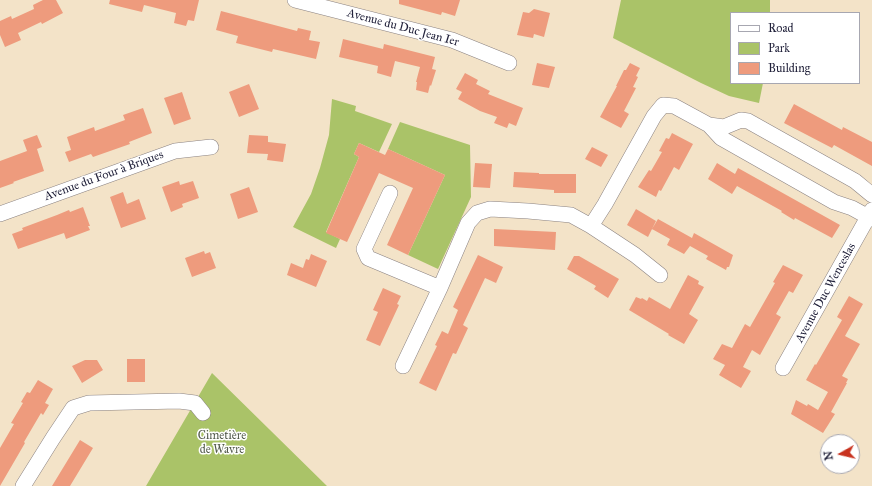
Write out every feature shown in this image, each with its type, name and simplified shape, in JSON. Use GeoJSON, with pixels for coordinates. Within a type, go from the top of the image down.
{"type":"FeatureCollection","features":[{"type":"Feature","properties":{"kind":"street","name":"Avenue du Duc Jean Ier"},"geometry":{"type":"LineString","coordinates":[[295,0],[452,40],[508,63]]}},
{"type":"Feature","properties":{"kind":"street"},"geometry":{"type":"LineString","coordinates":[[591,226],[605,204],[654,116],[662,105],[674,106],[709,125],[721,138],[834,202],[871,215]]}},
{"type":"Feature","properties":{"kind":"street"},"geometry":{"type":"LineString","coordinates":[[709,125],[724,127],[741,120],[748,121],[855,181],[872,195]]}},
{"type":"Feature","properties":{"kind":"street","name":"Avenue du Four à Briques"},"geometry":{"type":"LineString","coordinates":[[0,214],[175,151],[211,147]]}},
{"type":"Feature","properties":{"kind":"street"},"geometry":{"type":"LineString","coordinates":[[390,193],[364,249],[368,258],[440,288]]}},
{"type":"Feature","properties":{"kind":"street"},"geometry":{"type":"LineString","coordinates":[[403,366],[440,288],[468,222],[477,213],[490,209],[571,215],[591,226],[635,255],[660,275]]}},
{"type":"Feature","properties":{"kind":"street","name":"Avenue Duc Wenceslas"},"geometry":{"type":"LineString","coordinates":[[783,368],[871,215]]}},
{"type":"Feature","properties":{"kind":"street"},"geometry":{"type":"LineString","coordinates":[[23,486],[73,408],[89,403],[179,401],[199,408]]}},
{"type":"Feature","properties":{"kind":"green space"},"geometry":{"type":"Polygon","coordinates":[[[621,0],[770,0],[770,12],[730,12],[730,84],[763,84],[759,103],[729,96],[613,38],[621,0]]]}},
{"type":"Feature","properties":{"kind":"green space"},"geometry":{"type":"Polygon","coordinates":[[[332,99],[356,106],[355,111],[392,124],[379,152],[359,143],[354,154],[359,157],[326,232],[340,239],[336,248],[293,227],[311,194],[320,168],[329,135],[332,99]]]}},
{"type":"Feature","properties":{"kind":"green space"},"geometry":{"type":"Polygon","coordinates":[[[400,122],[470,145],[471,197],[438,269],[408,255],[445,175],[388,149],[400,122]]]}},
{"type":"Feature","properties":{"kind":"green space","name":"Cimetière de Wavre"},"geometry":{"type":"Polygon","coordinates":[[[212,373],[327,486],[146,486],[212,373]]]}},
{"type":"Feature","properties":{"kind":"building"},"geometry":{"type":"Polygon","coordinates":[[[43,0],[56,0],[63,13],[42,24],[41,22],[18,33],[21,40],[5,47],[0,35],[0,21],[11,16],[12,19],[34,9],[33,5],[43,0]]]}},
{"type":"Feature","properties":{"kind":"building"},"geometry":{"type":"Polygon","coordinates":[[[110,0],[199,0],[194,21],[188,20],[186,26],[174,23],[176,13],[144,5],[142,12],[109,4],[110,0]]]}},
{"type":"Feature","properties":{"kind":"building"},"geometry":{"type":"Polygon","coordinates":[[[399,0],[460,0],[455,16],[442,12],[441,15],[399,4],[399,0]]]}},
{"type":"Feature","properties":{"kind":"building"},"geometry":{"type":"Polygon","coordinates":[[[534,9],[550,13],[544,37],[534,34],[533,38],[517,35],[523,12],[529,13],[534,9]]]}},
{"type":"Feature","properties":{"kind":"building"},"geometry":{"type":"Polygon","coordinates":[[[221,11],[297,31],[298,28],[311,31],[309,40],[320,42],[316,59],[273,49],[272,52],[236,43],[238,36],[216,30],[221,11]]]}},
{"type":"Feature","properties":{"kind":"building"},"geometry":{"type":"Polygon","coordinates":[[[343,39],[383,49],[384,44],[435,57],[432,69],[436,70],[428,93],[416,90],[416,82],[420,67],[395,61],[391,77],[377,73],[378,66],[339,57],[343,39]]]}},
{"type":"Feature","properties":{"kind":"building"},"geometry":{"type":"Polygon","coordinates":[[[537,63],[555,67],[549,88],[532,85],[537,63]]]}},
{"type":"Feature","properties":{"kind":"building"},"geometry":{"type":"Polygon","coordinates":[[[630,63],[640,68],[636,76],[638,77],[633,87],[636,88],[624,111],[629,114],[621,128],[600,117],[624,70],[626,70],[630,63]]]}},
{"type":"Feature","properties":{"kind":"building"},"geometry":{"type":"Polygon","coordinates":[[[465,73],[478,80],[476,84],[490,91],[488,94],[523,108],[516,126],[509,123],[507,128],[494,123],[497,117],[480,111],[458,99],[462,92],[456,89],[465,73]]]}},
{"type":"Feature","properties":{"kind":"building"},"geometry":{"type":"Polygon","coordinates":[[[249,84],[259,109],[239,117],[229,92],[249,84]]]}},
{"type":"Feature","properties":{"kind":"building"},"geometry":{"type":"Polygon","coordinates":[[[182,92],[191,119],[174,125],[164,98],[182,92]]]}},
{"type":"Feature","properties":{"kind":"building"},"geometry":{"type":"Polygon","coordinates":[[[794,104],[842,130],[843,127],[872,142],[872,166],[834,145],[832,148],[784,123],[794,104]]]}},
{"type":"Feature","properties":{"kind":"building"},"geometry":{"type":"Polygon","coordinates":[[[143,108],[152,133],[129,142],[130,144],[93,157],[91,154],[69,162],[65,152],[71,150],[67,137],[94,127],[95,131],[125,120],[123,115],[143,108]]]}},
{"type":"Feature","properties":{"kind":"building"},"geometry":{"type":"Polygon","coordinates":[[[672,133],[693,144],[679,170],[674,167],[661,191],[659,190],[656,197],[638,187],[649,170],[651,171],[662,152],[659,151],[666,138],[669,139],[672,133]]]}},
{"type":"Feature","properties":{"kind":"building"},"geometry":{"type":"Polygon","coordinates":[[[37,135],[42,147],[37,149],[44,171],[0,188],[0,161],[27,151],[23,140],[37,135]]]}},
{"type":"Feature","properties":{"kind":"building"},"geometry":{"type":"Polygon","coordinates":[[[249,135],[268,136],[268,142],[286,144],[283,162],[267,160],[268,154],[247,153],[249,135]]]}},
{"type":"Feature","properties":{"kind":"building"},"geometry":{"type":"Polygon","coordinates":[[[359,143],[385,155],[388,149],[445,175],[408,255],[387,245],[413,188],[379,173],[347,242],[326,233],[359,157],[354,154],[359,143]]]}},
{"type":"Feature","properties":{"kind":"building"},"geometry":{"type":"Polygon","coordinates":[[[592,147],[608,155],[601,167],[585,159],[592,147]]]}},
{"type":"Feature","properties":{"kind":"building"},"geometry":{"type":"Polygon","coordinates":[[[475,163],[492,164],[490,188],[473,187],[475,163]]]}},
{"type":"Feature","properties":{"kind":"building"},"geometry":{"type":"Polygon","coordinates":[[[717,163],[735,174],[738,168],[840,225],[832,238],[795,218],[794,220],[781,212],[782,211],[737,186],[732,194],[708,179],[717,163]]]}},
{"type":"Feature","properties":{"kind":"building"},"geometry":{"type":"Polygon","coordinates":[[[514,172],[576,174],[576,193],[554,193],[554,190],[513,187],[514,172]]]}},
{"type":"Feature","properties":{"kind":"building"},"geometry":{"type":"Polygon","coordinates":[[[179,181],[180,185],[193,181],[199,198],[182,204],[183,207],[171,212],[162,187],[179,181]]]}},
{"type":"Feature","properties":{"kind":"building"},"geometry":{"type":"Polygon","coordinates":[[[249,187],[258,212],[238,219],[230,194],[249,187]]]}},
{"type":"Feature","properties":{"kind":"building"},"geometry":{"type":"Polygon","coordinates":[[[123,192],[127,204],[139,199],[146,219],[121,228],[110,197],[123,192]]]}},
{"type":"Feature","properties":{"kind":"building"},"geometry":{"type":"Polygon","coordinates":[[[83,207],[90,230],[66,239],[64,233],[18,249],[12,234],[23,230],[22,228],[69,210],[70,212],[83,207]]]}},
{"type":"Feature","properties":{"kind":"building"},"geometry":{"type":"Polygon","coordinates":[[[636,209],[656,221],[648,237],[627,225],[636,209]]]}},
{"type":"Feature","properties":{"kind":"building"},"geometry":{"type":"Polygon","coordinates":[[[658,219],[692,238],[694,233],[733,255],[729,267],[727,267],[726,270],[706,259],[708,256],[690,246],[684,254],[667,245],[670,239],[652,229],[658,219]]]}},
{"type":"Feature","properties":{"kind":"building"},"geometry":{"type":"Polygon","coordinates":[[[494,229],[556,232],[555,250],[494,246],[494,229]]]}},
{"type":"Feature","properties":{"kind":"building"},"geometry":{"type":"Polygon","coordinates":[[[204,251],[205,254],[210,252],[216,268],[192,277],[185,258],[204,251]]]}},
{"type":"Feature","properties":{"kind":"building"},"geometry":{"type":"Polygon","coordinates":[[[311,254],[327,261],[316,287],[287,275],[291,263],[303,268],[306,259],[309,260],[311,254]]]}},
{"type":"Feature","properties":{"kind":"building"},"geometry":{"type":"Polygon","coordinates":[[[478,255],[503,267],[496,283],[485,278],[463,325],[468,328],[456,354],[453,353],[436,391],[419,383],[437,346],[435,345],[442,331],[448,334],[458,310],[453,307],[478,255]]]}},
{"type":"Feature","properties":{"kind":"building"},"geometry":{"type":"Polygon","coordinates":[[[574,256],[579,256],[619,279],[608,298],[594,289],[596,286],[567,269],[574,256]]]}},
{"type":"Feature","properties":{"kind":"building"},"geometry":{"type":"Polygon","coordinates":[[[783,265],[803,275],[793,293],[789,291],[776,314],[781,317],[760,355],[752,350],[743,367],[751,371],[741,388],[719,375],[725,365],[713,359],[722,344],[732,348],[745,324],[750,327],[775,283],[773,282],[783,265]]]}},
{"type":"Feature","properties":{"kind":"building"},"geometry":{"type":"Polygon","coordinates":[[[688,275],[699,281],[698,284],[704,287],[689,314],[698,320],[684,344],[629,310],[636,297],[647,301],[649,297],[670,309],[688,275]]]}},
{"type":"Feature","properties":{"kind":"building"},"geometry":{"type":"Polygon","coordinates":[[[383,288],[401,296],[397,304],[399,305],[380,346],[366,340],[378,312],[373,310],[383,288]]]}},
{"type":"Feature","properties":{"kind":"building"},"geometry":{"type":"Polygon","coordinates":[[[849,296],[863,304],[845,336],[860,344],[842,376],[848,379],[847,383],[831,412],[835,414],[823,433],[791,414],[796,400],[807,406],[808,404],[818,410],[828,392],[806,380],[842,320],[837,317],[849,296]]]}},
{"type":"Feature","properties":{"kind":"building"},"geometry":{"type":"Polygon","coordinates":[[[127,359],[145,359],[145,382],[127,382],[127,359]]]}},
{"type":"Feature","properties":{"kind":"building"},"geometry":{"type":"Polygon","coordinates":[[[85,360],[97,360],[103,370],[82,383],[72,366],[85,360]]]}},
{"type":"Feature","properties":{"kind":"building"},"geometry":{"type":"Polygon","coordinates":[[[38,380],[53,389],[45,403],[49,405],[43,415],[41,413],[0,486],[0,448],[14,424],[11,423],[23,403],[21,402],[27,392],[30,393],[38,380]]]}},
{"type":"Feature","properties":{"kind":"building"},"geometry":{"type":"Polygon","coordinates":[[[80,440],[93,448],[70,486],[52,486],[80,440]]]}}]}
